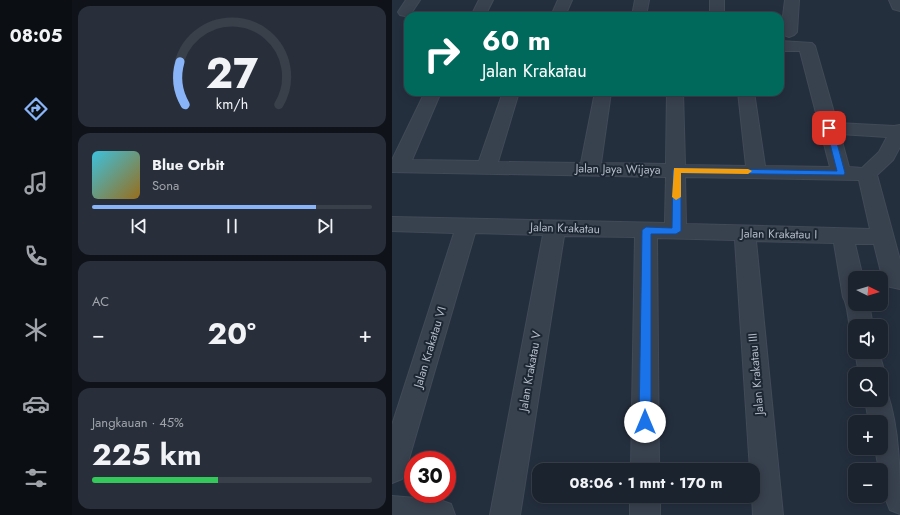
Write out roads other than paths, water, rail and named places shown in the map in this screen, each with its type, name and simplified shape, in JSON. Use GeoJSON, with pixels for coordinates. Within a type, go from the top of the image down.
{"type":"FeatureCollection","features":[{"type":"Feature","properties":{"kind":"street"},"geometry":{"type":"LineString","coordinates":[[405,12],[414,0]]}},
{"type":"Feature","properties":{"kind":"street"},"geometry":{"type":"LineString","coordinates":[[480,12],[486,0]]}},
{"type":"Feature","properties":{"kind":"street"},"geometry":{"type":"LineString","coordinates":[[560,12],[565,0]]}},
{"type":"Feature","properties":{"kind":"street"},"geometry":{"type":"LineString","coordinates":[[640,12],[642,0]]}},
{"type":"Feature","properties":{"kind":"street"},"geometry":{"type":"LineString","coordinates":[[717,0],[717,12]]}},
{"type":"Feature","properties":{"kind":"street"},"geometry":{"type":"LineString","coordinates":[[789,32],[792,0]]}},
{"type":"Feature","properties":{"kind":"street"},"geometry":{"type":"LineString","coordinates":[[896,0],[898,6],[900,7]]}},
{"type":"Feature","properties":{"kind":"street"},"geometry":{"type":"LineString","coordinates":[[784,46],[807,46],[841,173]]}},
{"type":"Feature","properties":{"kind":"street"},"geometry":{"type":"LineString","coordinates":[[396,166],[431,96]]}},
{"type":"Feature","properties":{"kind":"street"},"geometry":{"type":"LineString","coordinates":[[486,168],[510,96]]}},
{"type":"Feature","properties":{"kind":"street"},"geometry":{"type":"LineString","coordinates":[[590,169],[602,96]]}},
{"type":"Feature","properties":{"kind":"street"},"geometry":{"type":"LineString","coordinates":[[675,96],[676,231]]}},
{"type":"Feature","properties":{"kind":"street"},"geometry":{"type":"LineString","coordinates":[[746,96],[756,172]]}},
{"type":"Feature","properties":{"kind":"street"},"geometry":{"type":"LineString","coordinates":[[829,128],[899,131],[886,156],[867,174],[892,280]]}},
{"type":"Feature","properties":{"kind":"street","name":"Jalan Jaya Wijaya"},"geometry":{"type":"LineString","coordinates":[[396,166],[867,174]]}},
{"type":"Feature","properties":{"kind":"street","name":"Jalan Krakatau"},"geometry":{"type":"LineString","coordinates":[[392,224],[676,231]]}},
{"type":"Feature","properties":{"kind":"street","name":"Jalan Krakatau VI"},"geometry":{"type":"LineString","coordinates":[[392,469],[467,225]]}},
{"type":"Feature","properties":{"kind":"street","name":"Jalan Krakatau V"},"geometry":{"type":"LineString","coordinates":[[505,515],[555,228]]}},
{"type":"Feature","properties":{"kind":"street"},"geometry":{"type":"LineString","coordinates":[[645,463],[646,230]]}},
{"type":"Feature","properties":{"kind":"street","name":"Jalan Krakatau I"},"geometry":{"type":"LineString","coordinates":[[676,231],[883,237]]}},
{"type":"Feature","properties":{"kind":"street","name":"Jalan Krakatau III"},"geometry":{"type":"LineString","coordinates":[[745,233],[768,515]]}},
{"type":"Feature","properties":{"kind":"street"},"geometry":{"type":"LineString","coordinates":[[843,236],[852,271]]}},
{"type":"Feature","properties":{"kind":"street"},"geometry":{"type":"LineString","coordinates":[[880,407],[900,500]]}},
{"type":"Feature","properties":{"kind":"street"},"geometry":{"type":"LineString","coordinates":[[644,515],[645,503]]}},
{"type":"Feature","properties":{"kind":"street"},"geometry":{"type":"LineString","coordinates":[[392,511],[440,515]]}}]}
